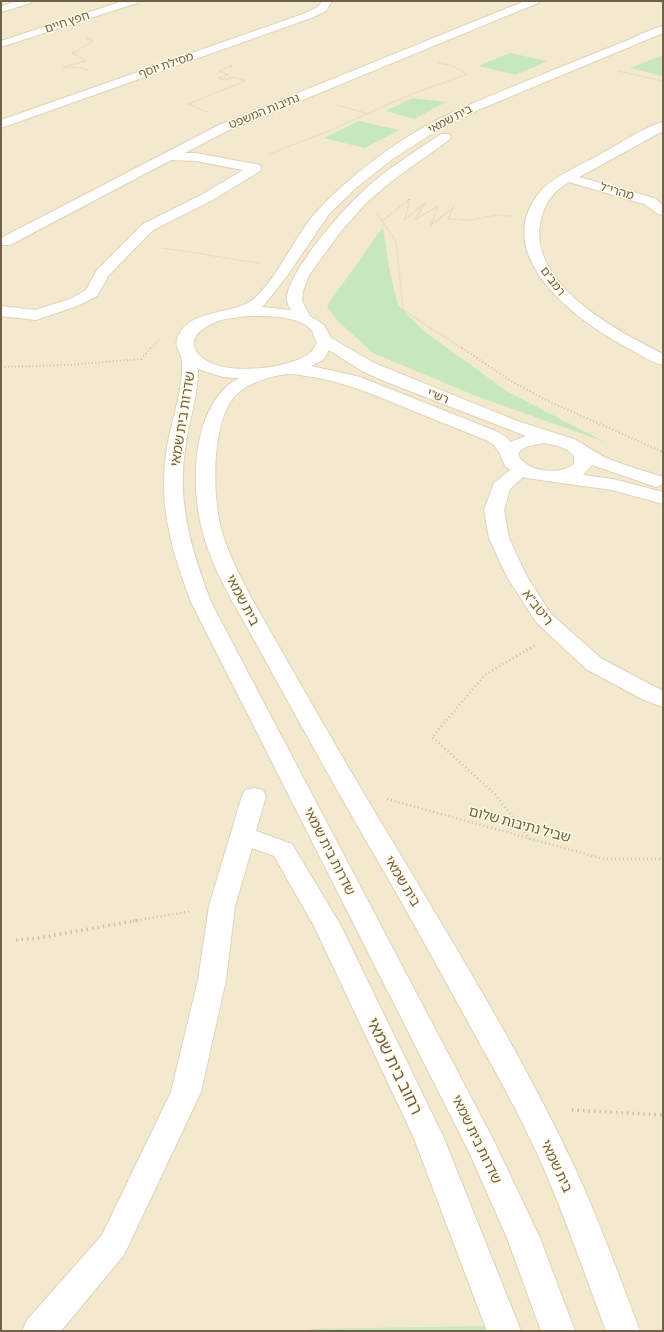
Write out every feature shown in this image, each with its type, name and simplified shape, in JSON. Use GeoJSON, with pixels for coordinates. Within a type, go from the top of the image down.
{"type":"FeatureCollection","features":[{"type":"Feature","properties":{"kind":"street"},"geometry":{"type":"LineString","coordinates":[[1,9],[27,1]]}},
{"type":"Feature","properties":{"kind":"street","name":"חפץ חיים"},"geometry":{"type":"LineString","coordinates":[[1,44],[133,1]]}},
{"type":"Feature","properties":{"kind":"street","name":"מסילת יוסף"},"geometry":{"type":"LineString","coordinates":[[1,124],[312,14],[322,9],[327,1]]}},
{"type":"Feature","properties":{"kind":"street","name":"נתיבות המשפט"},"geometry":{"type":"LineString","coordinates":[[2,245],[95,194],[223,128],[534,1]]}},
{"type":"Feature","properties":{"kind":"street","name":"בית שמאי"},"geometry":{"type":"LineString","coordinates":[[236,313],[259,302],[270,290],[315,224],[338,196],[371,169],[421,135],[474,106],[663,29]]}},
{"type":"Feature","properties":{"kind":"street","name":"בית שמאי"},"geometry":{"type":"LineString","coordinates":[[480,118],[510,103],[663,39]]}},
{"type":"Feature","properties":{"kind":"street","name":"רמב\"ם"},"geometry":{"type":"LineString","coordinates":[[663,126],[551,189],[537,207],[530,232],[535,254],[545,274],[562,295],[581,312],[605,329],[663,360]]}},
{"type":"Feature","properties":{"kind":"street","name":"בית שמאי"},"geometry":{"type":"LineString","coordinates":[[304,319],[294,301],[295,291],[302,274],[336,227],[362,199],[388,177],[455,131]]}},
{"type":"Feature","properties":{"kind":"street"},"geometry":{"type":"LineString","coordinates":[[169,156],[196,157],[255,168]]}},
{"type":"Feature","properties":{"kind":"street"},"geometry":{"type":"LineString","coordinates":[[1,311],[36,315],[75,302],[92,293],[102,273],[148,227],[206,198],[255,168]]}},
{"type":"Feature","properties":{"kind":"street","name":"מהרי\"ל"},"geometry":{"type":"LineString","coordinates":[[569,178],[649,200],[663,210]]}},
{"type":"Feature","properties":{"kind":"street"},"geometry":{"type":"LineString","coordinates":[[189,355],[199,363],[212,369],[230,373],[264,374],[291,369],[308,363],[320,354],[325,345],[324,335],[317,326],[304,319],[266,311],[236,313],[214,317],[195,327]]}},
{"type":"Feature","properties":{"kind":"street","name":"שדרות בית שמאי"},"geometry":{"type":"LineString","coordinates":[[195,327],[185,339],[185,347],[189,355],[191,368],[190,382],[174,462],[174,491],[178,534],[187,566],[201,602],[482,1148],[518,1222],[545,1290],[558,1331]]}},
{"type":"Feature","properties":{"kind":"street","name":"רש\"י"},"geometry":{"type":"LineString","coordinates":[[325,341],[368,367],[390,377],[514,426],[568,443],[583,453]]}},
{"type":"Feature","properties":{"kind":"street","name":"רש\"י"},"geometry":{"type":"LineString","coordinates":[[291,369],[323,373],[354,381],[492,436],[500,441],[509,453],[509,459],[522,471]]}},
{"type":"Feature","properties":{"kind":"street","name":"בית שמאי"},"geometry":{"type":"LineString","coordinates":[[264,374],[243,382],[233,388],[224,397],[211,430],[207,457],[205,490],[209,520],[228,574],[329,756],[434,934],[523,1094],[560,1170],[596,1256],[622,1331]]}},
{"type":"Feature","properties":{"kind":"street"},"geometry":{"type":"LineString","coordinates":[[509,453],[513,447],[521,442],[532,439],[557,440]]}},
{"type":"Feature","properties":{"kind":"street"},"geometry":{"type":"LineString","coordinates":[[557,477],[578,471],[583,466],[585,460],[583,453]]}},
{"type":"Feature","properties":{"kind":"street"},"geometry":{"type":"LineString","coordinates":[[583,453],[606,465],[663,483]]}},
{"type":"Feature","properties":{"kind":"street"},"geometry":{"type":"LineString","coordinates":[[522,471],[544,477],[557,477],[614,485],[663,498]]}},
{"type":"Feature","properties":{"kind":"street","name":"ריטב\"א"},"geometry":{"type":"LineString","coordinates":[[522,471],[502,487],[494,510],[499,538],[516,575],[543,618],[594,664],[663,700]]}},
{"type":"Feature","properties":{"kind":"street"},"geometry":{"type":"LineString","coordinates":[[39,1331],[113,1244],[186,1092],[212,980],[222,906],[254,796]]}},
{"type":"Feature","properties":{"kind":"street","name":"רחוב בית שמאי"},"geometry":{"type":"LineString","coordinates":[[242,835],[283,850],[327,924],[428,1136],[504,1331]]}},
{"type":"Feature","properties":{"kind":"path"},"geometry":{"type":"LineString","coordinates":[[61,24],[93,41],[73,53],[86,61],[62,67],[84,68],[101,78],[92,81],[104,88]]}},
{"type":"Feature","properties":{"kind":"path"},"geometry":{"type":"LineString","coordinates":[[255,168],[252,161],[331,130],[404,97],[467,74],[451,65],[403,54]]}},
{"type":"Feature","properties":{"kind":"path"},"geometry":{"type":"LineString","coordinates":[[612,69],[663,81]]}},
{"type":"Feature","properties":{"kind":"path"},"geometry":{"type":"LineString","coordinates":[[210,114],[188,104],[245,81],[233,77],[223,80],[219,78],[228,75],[219,71]]}},
{"type":"Feature","properties":{"kind":"path"},"geometry":{"type":"LineString","coordinates":[[382,221],[410,199],[405,219],[424,204],[415,220],[438,206],[431,225],[454,207],[448,219],[470,220],[497,216],[534,216]]}},
{"type":"Feature","properties":{"kind":"path"},"geometry":{"type":"LineString","coordinates":[[375,210],[396,242],[403,310],[511,381],[548,401],[663,452]]}},
{"type":"Feature","properties":{"kind":"path"},"geometry":{"type":"LineString","coordinates":[[134,240],[165,249],[189,251],[233,260],[259,263]]}},
{"type":"Feature","properties":{"kind":"path"},"geometry":{"type":"LineString","coordinates":[[1,367],[68,365],[141,359],[175,322],[195,327]]}},
{"type":"Feature","properties":{"kind":"path"},"geometry":{"type":"LineString","coordinates":[[530,839],[495,794],[432,737],[486,675],[558,632]]}},
{"type":"Feature","properties":{"kind":"path","name":"שביל נתיבות שלום"},"geometry":{"type":"LineString","coordinates":[[381,798],[604,859],[663,859]]}},
{"type":"Feature","properties":{"kind":"path"},"geometry":{"type":"LineString","coordinates":[[16,940],[39,938],[222,906]]}},
{"type":"Feature","properties":{"kind":"path"},"geometry":{"type":"LineString","coordinates":[[572,1110],[663,1115]]}},
{"type":"Feature","properties":{"kind":"shaded area"},"geometry":{"type":"Polygon","coordinates":[[[1,1],[663,1],[663,1331],[1,1331],[1,1]]]}},
{"type":"Feature","properties":{"kind":"green space"},"geometry":{"type":"Polygon","coordinates":[[[510,53],[547,61],[516,75],[478,66],[510,53]]]}},
{"type":"Feature","properties":{"kind":"green space"},"geometry":{"type":"Polygon","coordinates":[[[663,55],[663,76],[630,68],[663,55]]]}},
{"type":"Feature","properties":{"kind":"green space"},"geometry":{"type":"Polygon","coordinates":[[[412,98],[446,102],[414,119],[386,111],[412,98]]]}},
{"type":"Feature","properties":{"kind":"green space"},"geometry":{"type":"Polygon","coordinates":[[[359,121],[399,130],[365,148],[323,138],[359,121]]]}},
{"type":"Feature","properties":{"kind":"green space"},"geometry":{"type":"Polygon","coordinates":[[[383,227],[389,268],[398,305],[425,332],[508,392],[605,442],[476,396],[373,353],[337,320],[327,306],[383,227]]]}},
{"type":"Feature","properties":{"kind":"green space"},"geometry":{"type":"Polygon","coordinates":[[[489,1326],[490,1331],[309,1331],[309,1329],[489,1326]]]}}]}
